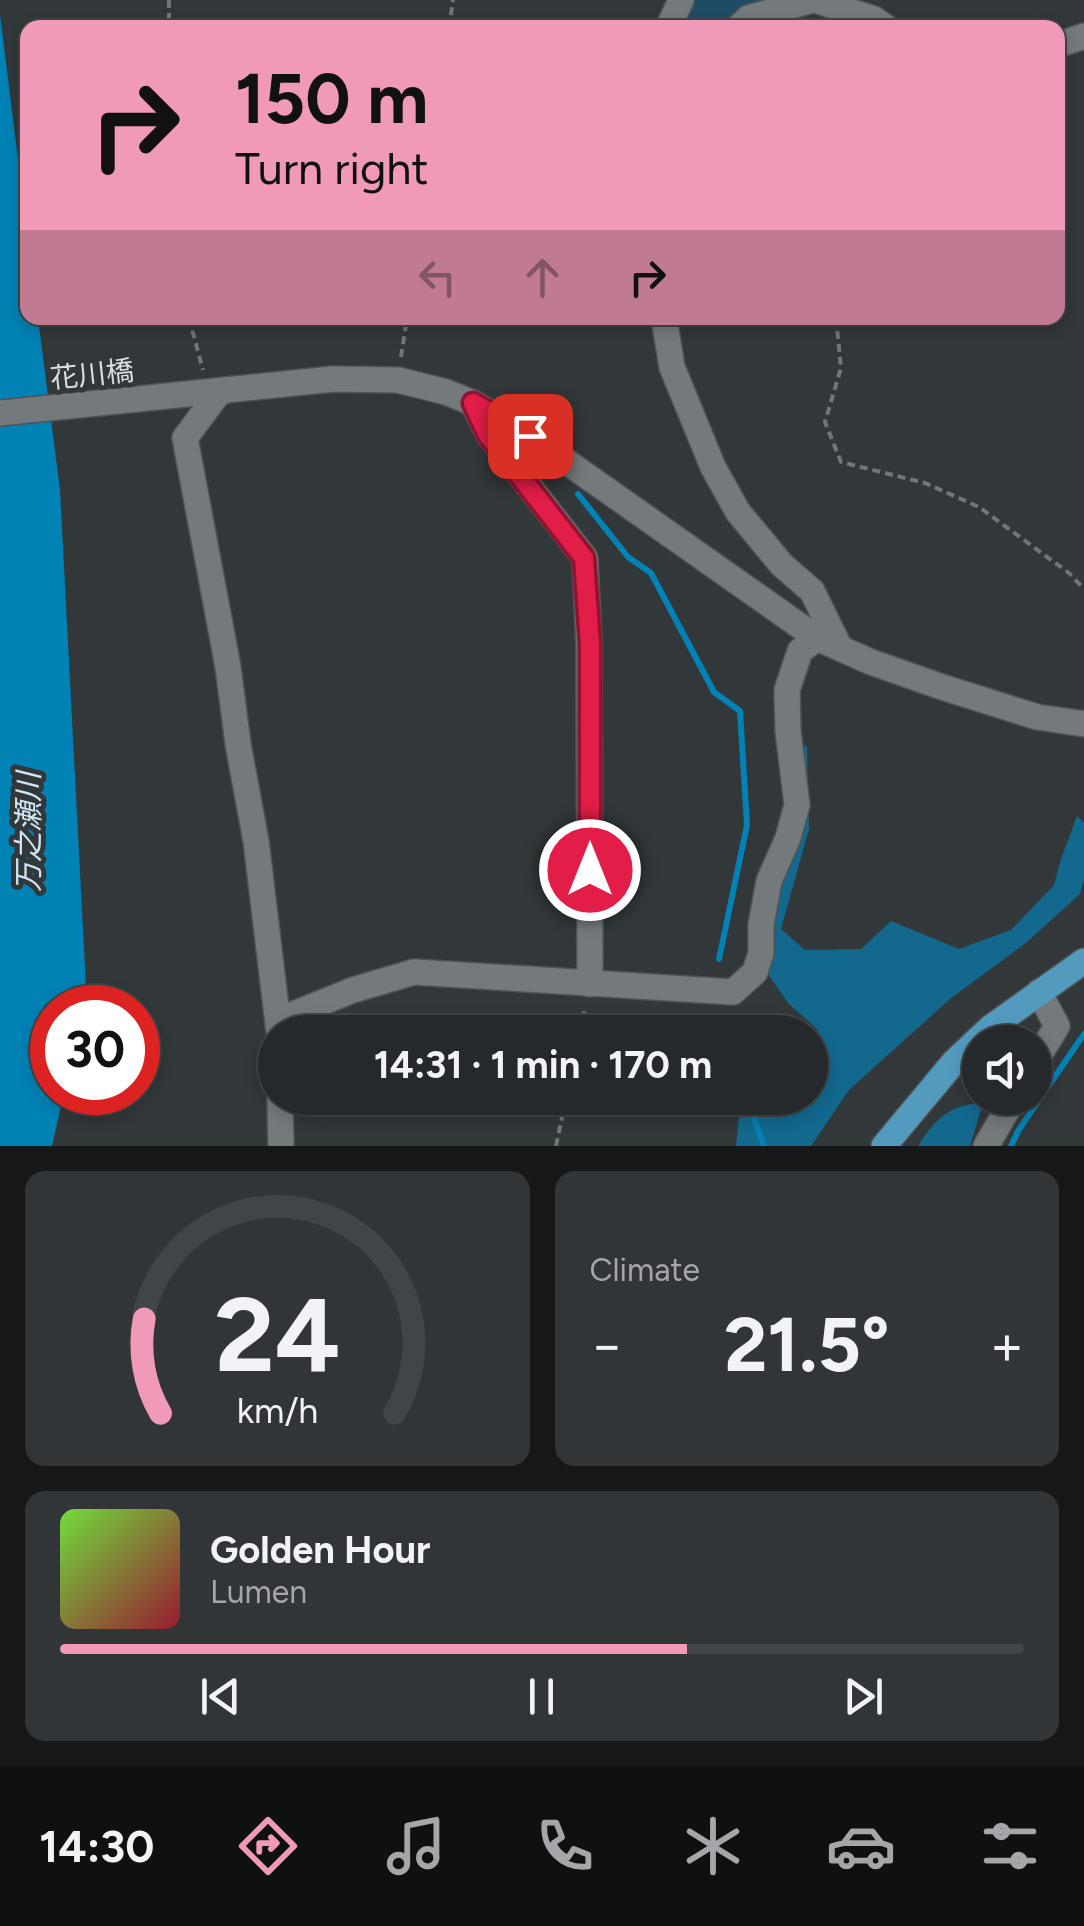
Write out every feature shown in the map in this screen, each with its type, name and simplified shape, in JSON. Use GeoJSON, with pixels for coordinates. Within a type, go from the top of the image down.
{"type":"FeatureCollection","features":[{"type":"Feature","properties":{"kind":"main road"},"geometry":{"type":"LineString","coordinates":[[884,1146],[954,1062],[990,1028],[1084,961]]}},
{"type":"Feature","properties":{"kind":"street"},"geometry":{"type":"LineString","coordinates":[[746,20],[814,0],[876,20]]}},
{"type":"Feature","properties":{"kind":"street"},"geometry":{"type":"LineString","coordinates":[[302,1015],[353,990],[414,972],[733,992],[755,972],[769,881],[797,805],[786,690],[800,651],[828,643],[812,591],[782,565],[738,512],[713,466],[672,367],[665,325]]}},
{"type":"Feature","properties":{"kind":"street","name":"花川橋"},"geometry":{"type":"LineString","coordinates":[[0,413],[332,378],[398,380],[446,392],[530,436],[828,643],[942,688],[1036,717],[1084,724]]}},
{"type":"Feature","properties":{"kind":"street"},"geometry":{"type":"LineString","coordinates":[[225,390],[216,395],[186,438],[256,842],[278,1015]]}},
{"type":"Feature","properties":{"kind":"street"},"geometry":{"type":"LineString","coordinates":[[473,403],[488,435],[584,558],[590,644],[590,984]]}},
{"type":"Feature","properties":{"kind":"street"},"geometry":{"type":"LineString","coordinates":[[1039,992],[1057,1026],[1052,1034]]}},
{"type":"Feature","properties":{"kind":"street"},"geometry":{"type":"LineString","coordinates":[[281,1115],[282,1146]]}},
{"type":"Feature","properties":{"kind":"street"},"geometry":{"type":"LineString","coordinates":[[986,1146],[1004,1115]]}},
{"type":"Feature","properties":{"kind":"path"},"geometry":{"type":"LineString","coordinates":[[191,325],[204,372],[225,390]]}},
{"type":"Feature","properties":{"kind":"path"},"geometry":{"type":"LineString","coordinates":[[398,380],[406,325]]}},
{"type":"Feature","properties":{"kind":"path"},"geometry":{"type":"LineString","coordinates":[[837,325],[842,368],[825,422],[841,462],[925,483],[979,506],[1069,572],[1084,589]]}},
{"type":"Feature","properties":{"kind":"path"},"geometry":{"type":"LineString","coordinates":[[556,1146],[562,1115]]}},
{"type":"Feature","properties":{"kind":"shaded area"},"geometry":{"type":"Polygon","coordinates":[[[694,0],[767,0],[762,20],[685,20],[694,0]]]}},
{"type":"Feature","properties":{"kind":"shaded area"},"geometry":{"type":"Polygon","coordinates":[[[807,746],[809,829],[781,929],[805,950],[861,949],[891,921],[959,949],[1011,930],[1054,885],[1077,816],[1084,823],[1084,879],[1080,894],[1027,942],[950,999],[849,1090],[811,1146],[736,1146],[739,1115],[828,1115],[828,1015],[801,1015],[766,971],[799,748],[807,746]]]}},
{"type":"Feature","properties":{"kind":"shaded area"},"geometry":{"type":"Polygon","coordinates":[[[961,1106],[962,1115],[979,1115],[970,1146],[918,1146],[944,1115],[961,1106]]]}},
{"type":"Feature","properties":{"kind":"water","name":"万之瀬川"},"geometry":{"type":"Polygon","coordinates":[[[0,15],[20,175],[20,325],[39,325],[60,490],[86,985],[30,985],[30,1115],[59,1115],[52,1146],[0,1146],[0,15]]]}},
{"type":"Feature","properties":{"kind":"waterway"},"geometry":{"type":"LineString","coordinates":[[578,494],[628,557],[651,573],[714,692],[740,711],[747,825],[719,959]]}},
{"type":"Feature","properties":{"kind":"waterway"},"geometry":{"type":"LineString","coordinates":[[1011,1146],[1084,1034]]}},
{"type":"Feature","properties":{"kind":"waterway"},"geometry":{"type":"LineString","coordinates":[[753,1115],[764,1146]]}},
{"type":"Feature","properties":{"kind":"route"},"geometry":{"type":"LineString","coordinates":[[530,436],[473,403],[488,435],[584,558],[590,644],[590,870]]}}]}
